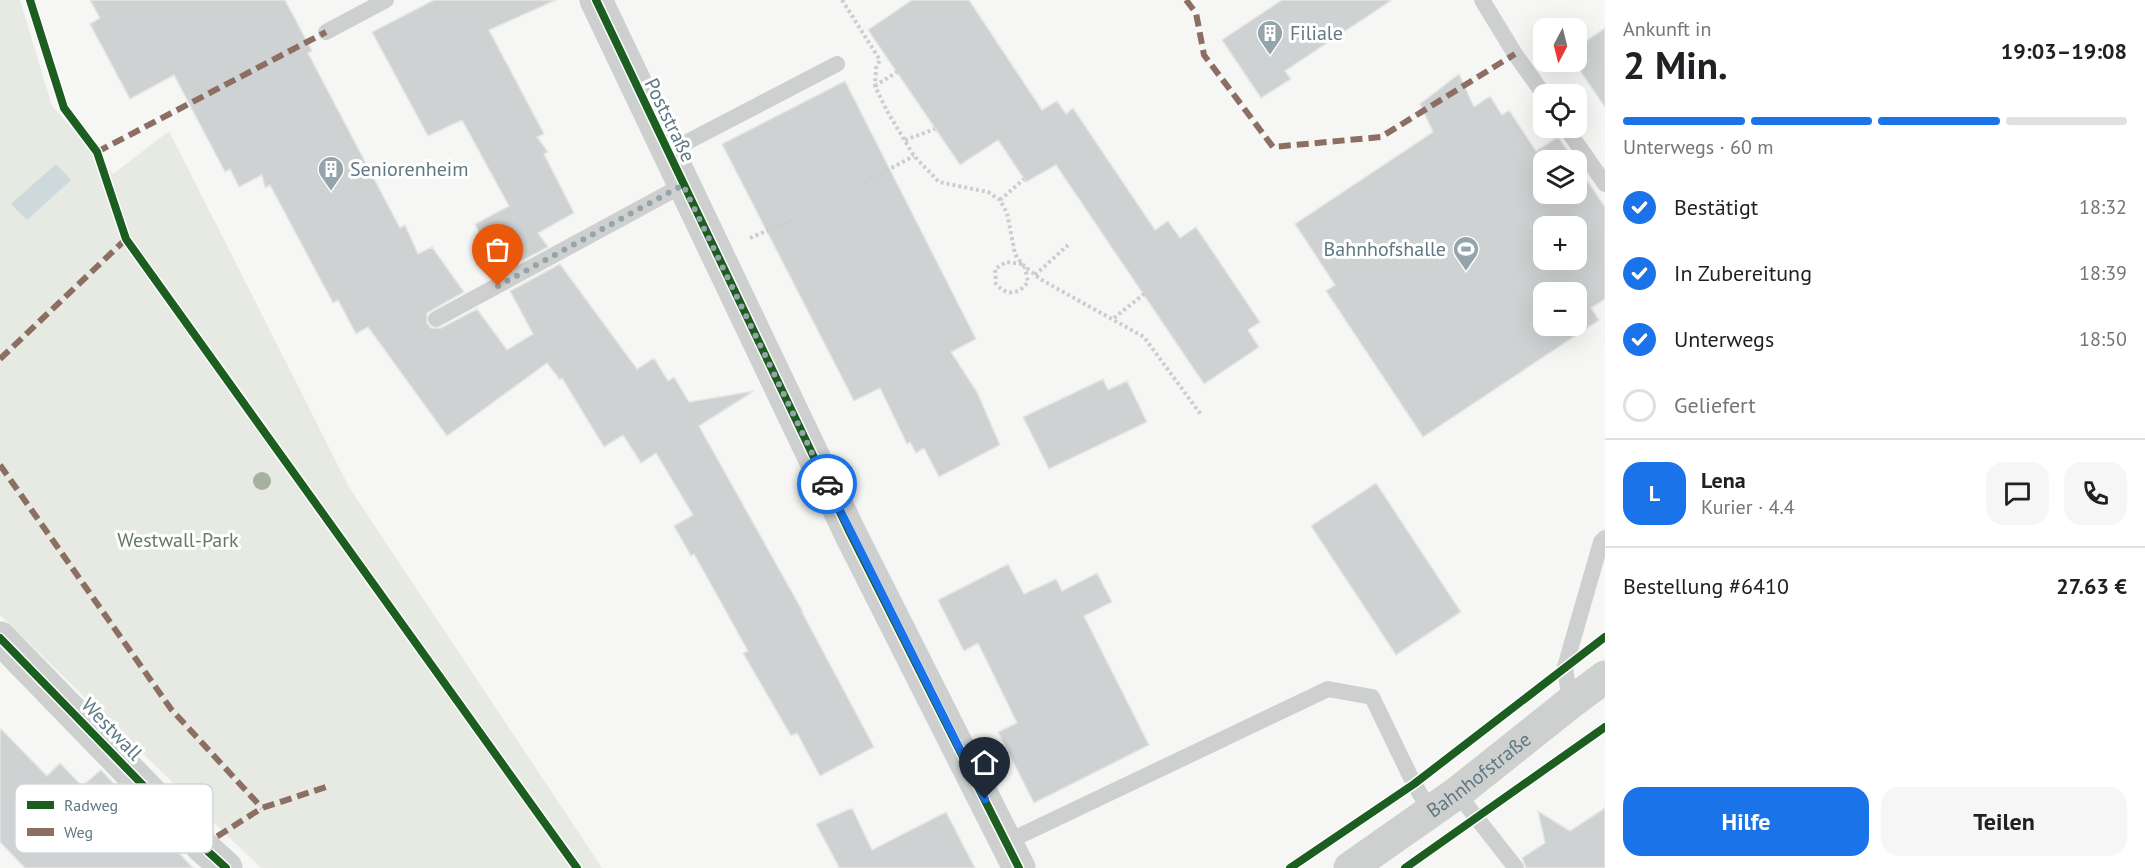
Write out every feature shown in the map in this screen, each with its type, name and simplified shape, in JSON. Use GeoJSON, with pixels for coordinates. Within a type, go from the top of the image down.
{"type":"FeatureCollection","features":[{"type":"Feature","properties":{"kind":"street","name":"Poststraße"},"geometry":{"type":"LineString","coordinates":[[596,0],[850,533],[1013,855]]}},
{"type":"Feature","properties":{"kind":"street","name":"Westwall"},"geometry":{"type":"LineString","coordinates":[[0,638],[142,784]]}},
{"type":"Feature","properties":{"kind":"street","name":"Bahnhofstraße"},"geometry":{"type":"LineString","coordinates":[[1350,868],[1457,793],[1605,677]]}},
{"type":"Feature","properties":{"kind":"street","name":"Westwall"},"geometry":{"type":"LineString","coordinates":[[210,853],[226,868]]}},
{"type":"Feature","properties":{"kind":"lane"},"geometry":{"type":"LineString","coordinates":[[326,32],[386,0]]}},
{"type":"Feature","properties":{"kind":"lane"},"geometry":{"type":"LineString","coordinates":[[1482,0],[1536,84]]}},
{"type":"Feature","properties":{"kind":"lane"},"geometry":{"type":"LineString","coordinates":[[668,152],[837,63]]}},
{"type":"Feature","properties":{"kind":"lane"},"geometry":{"type":"LineString","coordinates":[[1573,138],[1605,183]]}},
{"type":"Feature","properties":{"kind":"lane"},"geometry":{"type":"LineString","coordinates":[[436,319],[683,185]]}},
{"type":"Feature","properties":{"kind":"lane"},"geometry":{"type":"LineString","coordinates":[[1570,703],[1565,667],[1601,542],[1605,538]]}},
{"type":"Feature","properties":{"kind":"lane"},"geometry":{"type":"LineString","coordinates":[[1013,855],[1328,689],[1372,697],[1414,784],[1431,812]]}},
{"type":"Feature","properties":{"kind":"lane"},"geometry":{"type":"LineString","coordinates":[[1457,793],[1516,868]]}},
{"type":"Feature","properties":{"kind":"path"},"geometry":{"type":"LineString","coordinates":[[842,0],[880,60],[876,68],[876,86],[887,111],[914,156],[939,182],[988,192],[1000,200],[1006,213],[1015,254],[1023,265],[1035,275],[1144,337],[1202,416]]}},
{"type":"Feature","properties":{"kind":"path"},"geometry":{"type":"LineString","coordinates":[[876,86],[897,72]]}},
{"type":"Feature","properties":{"kind":"path"},"geometry":{"type":"LineString","coordinates":[[904,140],[935,129]]}},
{"type":"Feature","properties":{"kind":"path"},"geometry":{"type":"LineString","coordinates":[[865,182],[914,156]]}},
{"type":"Feature","properties":{"kind":"path"},"geometry":{"type":"LineString","coordinates":[[1000,200],[1024,179]]}},
{"type":"Feature","properties":{"kind":"path"},"geometry":{"type":"LineString","coordinates":[[742,242],[792,219]]}},
{"type":"Feature","properties":{"kind":"path"},"geometry":{"type":"LineString","coordinates":[[1035,275],[1068,245]]}},
{"type":"Feature","properties":{"kind":"path"},"geometry":{"type":"LineString","coordinates":[[1006,262],[1023,265],[1028,282],[1023,288],[1008,293],[996,284],[995,269],[1006,262]]}},
{"type":"Feature","properties":{"kind":"path"},"geometry":{"type":"LineString","coordinates":[[1113,318],[1143,294]]}},
{"type":"Feature","properties":{"kind":"green space","name":"Westwall-Park"},"geometry":{"type":"Polygon","coordinates":[[[0,0],[20,0],[52,106],[113,174],[169,131],[349,487],[602,868],[261,868],[213,821],[213,784],[174,784],[0,615],[0,0]]]}},
{"type":"Feature","properties":{"kind":"shaded area"},"geometry":{"type":"Polygon","coordinates":[[[56,164],[71,180],[27,220],[11,204],[56,164]]]}},
{"type":"Feature","properties":{"kind":"building"},"geometry":{"type":"Polygon","coordinates":[[[90,0],[285,0],[312,51],[308,53],[400,228],[405,225],[418,254],[432,247],[464,292],[427,313],[427,323],[431,328],[441,328],[477,309],[507,350],[533,334],[510,291],[560,264],[637,369],[654,358],[668,381],[674,377],[689,402],[754,391],[699,426],[803,612],[874,747],[820,776],[797,733],[791,736],[743,653],[748,651],[694,554],[691,556],[674,526],[693,515],[656,453],[641,463],[623,435],[604,447],[562,378],[560,380],[547,363],[447,436],[368,327],[356,334],[338,300],[333,303],[270,185],[265,188],[262,175],[239,187],[230,169],[225,172],[174,75],[130,99],[90,24],[100,18],[90,0]]]}},
{"type":"Feature","properties":{"kind":"building"},"geometry":{"type":"Polygon","coordinates":[[[434,0],[556,0],[489,30],[544,134],[537,137],[548,152],[544,154],[574,213],[538,233],[548,247],[500,272],[475,224],[509,206],[462,120],[428,136],[372,32],[434,0]]]}},
{"type":"Feature","properties":{"kind":"building"},"geometry":{"type":"Polygon","coordinates":[[[912,0],[969,0],[1042,110],[1057,101],[1066,114],[1073,108],[1155,230],[1168,221],[1180,238],[1196,227],[1260,322],[1248,330],[1259,347],[1204,384],[1056,165],[1026,182],[998,140],[960,165],[868,30],[912,0]]]}},
{"type":"Feature","properties":{"kind":"building","name":"Filiale"},"geometry":{"type":"Polygon","coordinates":[[[1282,0],[1392,0],[1285,71],[1291,79],[1261,98],[1222,40],[1282,0]]]}},
{"type":"Feature","properties":{"kind":"building"},"geometry":{"type":"Polygon","coordinates":[[[1605,28],[1605,107],[1581,72],[1587,72],[1587,40],[1605,28]]]}},
{"type":"Feature","properties":{"kind":"building","name":"Bahnhofshalle"},"geometry":{"type":"Polygon","coordinates":[[[1459,74],[1474,107],[1490,96],[1502,115],[1509,110],[1535,150],[1533,150],[1533,204],[1587,204],[1587,180],[1605,207],[1605,299],[1591,308],[1599,320],[1587,328],[1587,282],[1533,282],[1533,336],[1575,336],[1423,437],[1326,291],[1335,285],[1295,224],[1433,132],[1420,104],[1459,74]]]}},
{"type":"Feature","properties":{"kind":"building"},"geometry":{"type":"Polygon","coordinates":[[[845,81],[976,339],[951,352],[977,392],[1000,445],[939,477],[924,448],[916,453],[910,442],[907,444],[880,388],[854,401],[722,144],[845,81]]]}},
{"type":"Feature","properties":{"kind":"building","name":"Bahnhofshalle"},"geometry":{"type":"Polygon","coordinates":[[[1556,138],[1567,150],[1538,150],[1556,138]]]}},
{"type":"Feature","properties":{"kind":"building"},"geometry":{"type":"Polygon","coordinates":[[[1103,379],[1108,390],[1127,381],[1147,422],[1049,469],[1023,417],[1103,379]]]}},
{"type":"Feature","properties":{"kind":"building"},"geometry":{"type":"Polygon","coordinates":[[[1376,483],[1461,612],[1396,655],[1311,526],[1376,483]]]}},
{"type":"Feature","properties":{"kind":"building"},"geometry":{"type":"Polygon","coordinates":[[[1008,564],[1024,594],[1056,579],[1062,591],[1097,573],[1112,602],[1084,616],[1149,745],[1034,803],[998,732],[1017,723],[978,643],[964,651],[938,600],[1008,564]]]}},
{"type":"Feature","properties":{"kind":"building"},"geometry":{"type":"Polygon","coordinates":[[[0,728],[47,776],[60,763],[80,784],[15,784],[15,853],[179,853],[193,868],[25,868],[0,842],[0,728]]]}},
{"type":"Feature","properties":{"kind":"building"},"geometry":{"type":"Polygon","coordinates":[[[101,770],[114,784],[84,784],[101,770]]]}},
{"type":"Feature","properties":{"kind":"building"},"geometry":{"type":"Polygon","coordinates":[[[852,808],[872,850],[946,812],[975,868],[837,868],[839,867],[816,824],[852,808]]]}},
{"type":"Feature","properties":{"kind":"building"},"geometry":{"type":"Polygon","coordinates":[[[1605,808],[1605,868],[1526,868],[1522,858],[1545,843],[1538,811],[1570,831],[1605,808]]]}},
{"type":"Feature","properties":{"kind":"marked path"},"geometry":{"type":"LineString","coordinates":[[1186,0],[1196,13],[1204,55],[1273,147],[1381,137],[1515,54]]}},
{"type":"Feature","properties":{"kind":"marked path"},"geometry":{"type":"LineString","coordinates":[[97,152],[326,32]]}},
{"type":"Feature","properties":{"kind":"marked path"},"geometry":{"type":"LineString","coordinates":[[0,359],[126,239]]}},
{"type":"Feature","properties":{"kind":"marked path"},"geometry":{"type":"LineString","coordinates":[[0,465],[171,709],[262,808]]}},
{"type":"Feature","properties":{"kind":"marked path"},"geometry":{"type":"LineString","coordinates":[[213,839],[262,808],[329,786]]}},
{"type":"Feature","properties":{"kind":"cycle path"},"geometry":{"type":"LineString","coordinates":[[30,0],[64,108],[97,152],[126,239],[577,868]]}},
{"type":"Feature","properties":{"kind":"cycle path"},"geometry":{"type":"LineString","coordinates":[[596,0],[850,533],[1019,868]]}},
{"type":"Feature","properties":{"kind":"cycle path"},"geometry":{"type":"LineString","coordinates":[[1290,868],[1414,784],[1605,637]]}},
{"type":"Feature","properties":{"kind":"cycle path"},"geometry":{"type":"LineString","coordinates":[[0,638],[142,784]]}},
{"type":"Feature","properties":{"kind":"cycle path"},"geometry":{"type":"LineString","coordinates":[[1405,868],[1605,727]]}},
{"type":"Feature","properties":{"kind":"cycle path"},"geometry":{"type":"LineString","coordinates":[[210,853],[226,868]]}},
{"type":"Feature","properties":{"kind":"way so far"},"geometry":{"type":"LineString","coordinates":[[498,286],[683,185],[827,484]]}},
{"type":"Feature","properties":{"kind":"place","name":"Filiale"},"geometry":{"type":"Point","coordinates":[1270,56]}},
{"type":"Feature","properties":{"kind":"place","name":"Seniorenheim"},"geometry":{"type":"Point","coordinates":[331,192]}},
{"type":"Feature","properties":{"kind":"place","name":"Bahnhofshalle"},"geometry":{"type":"Point","coordinates":[1466,272]}},
{"type":"Feature","properties":{"kind":"route"},"geometry":{"type":"LineString","coordinates":[[827,484],[985,799]]}}]}
